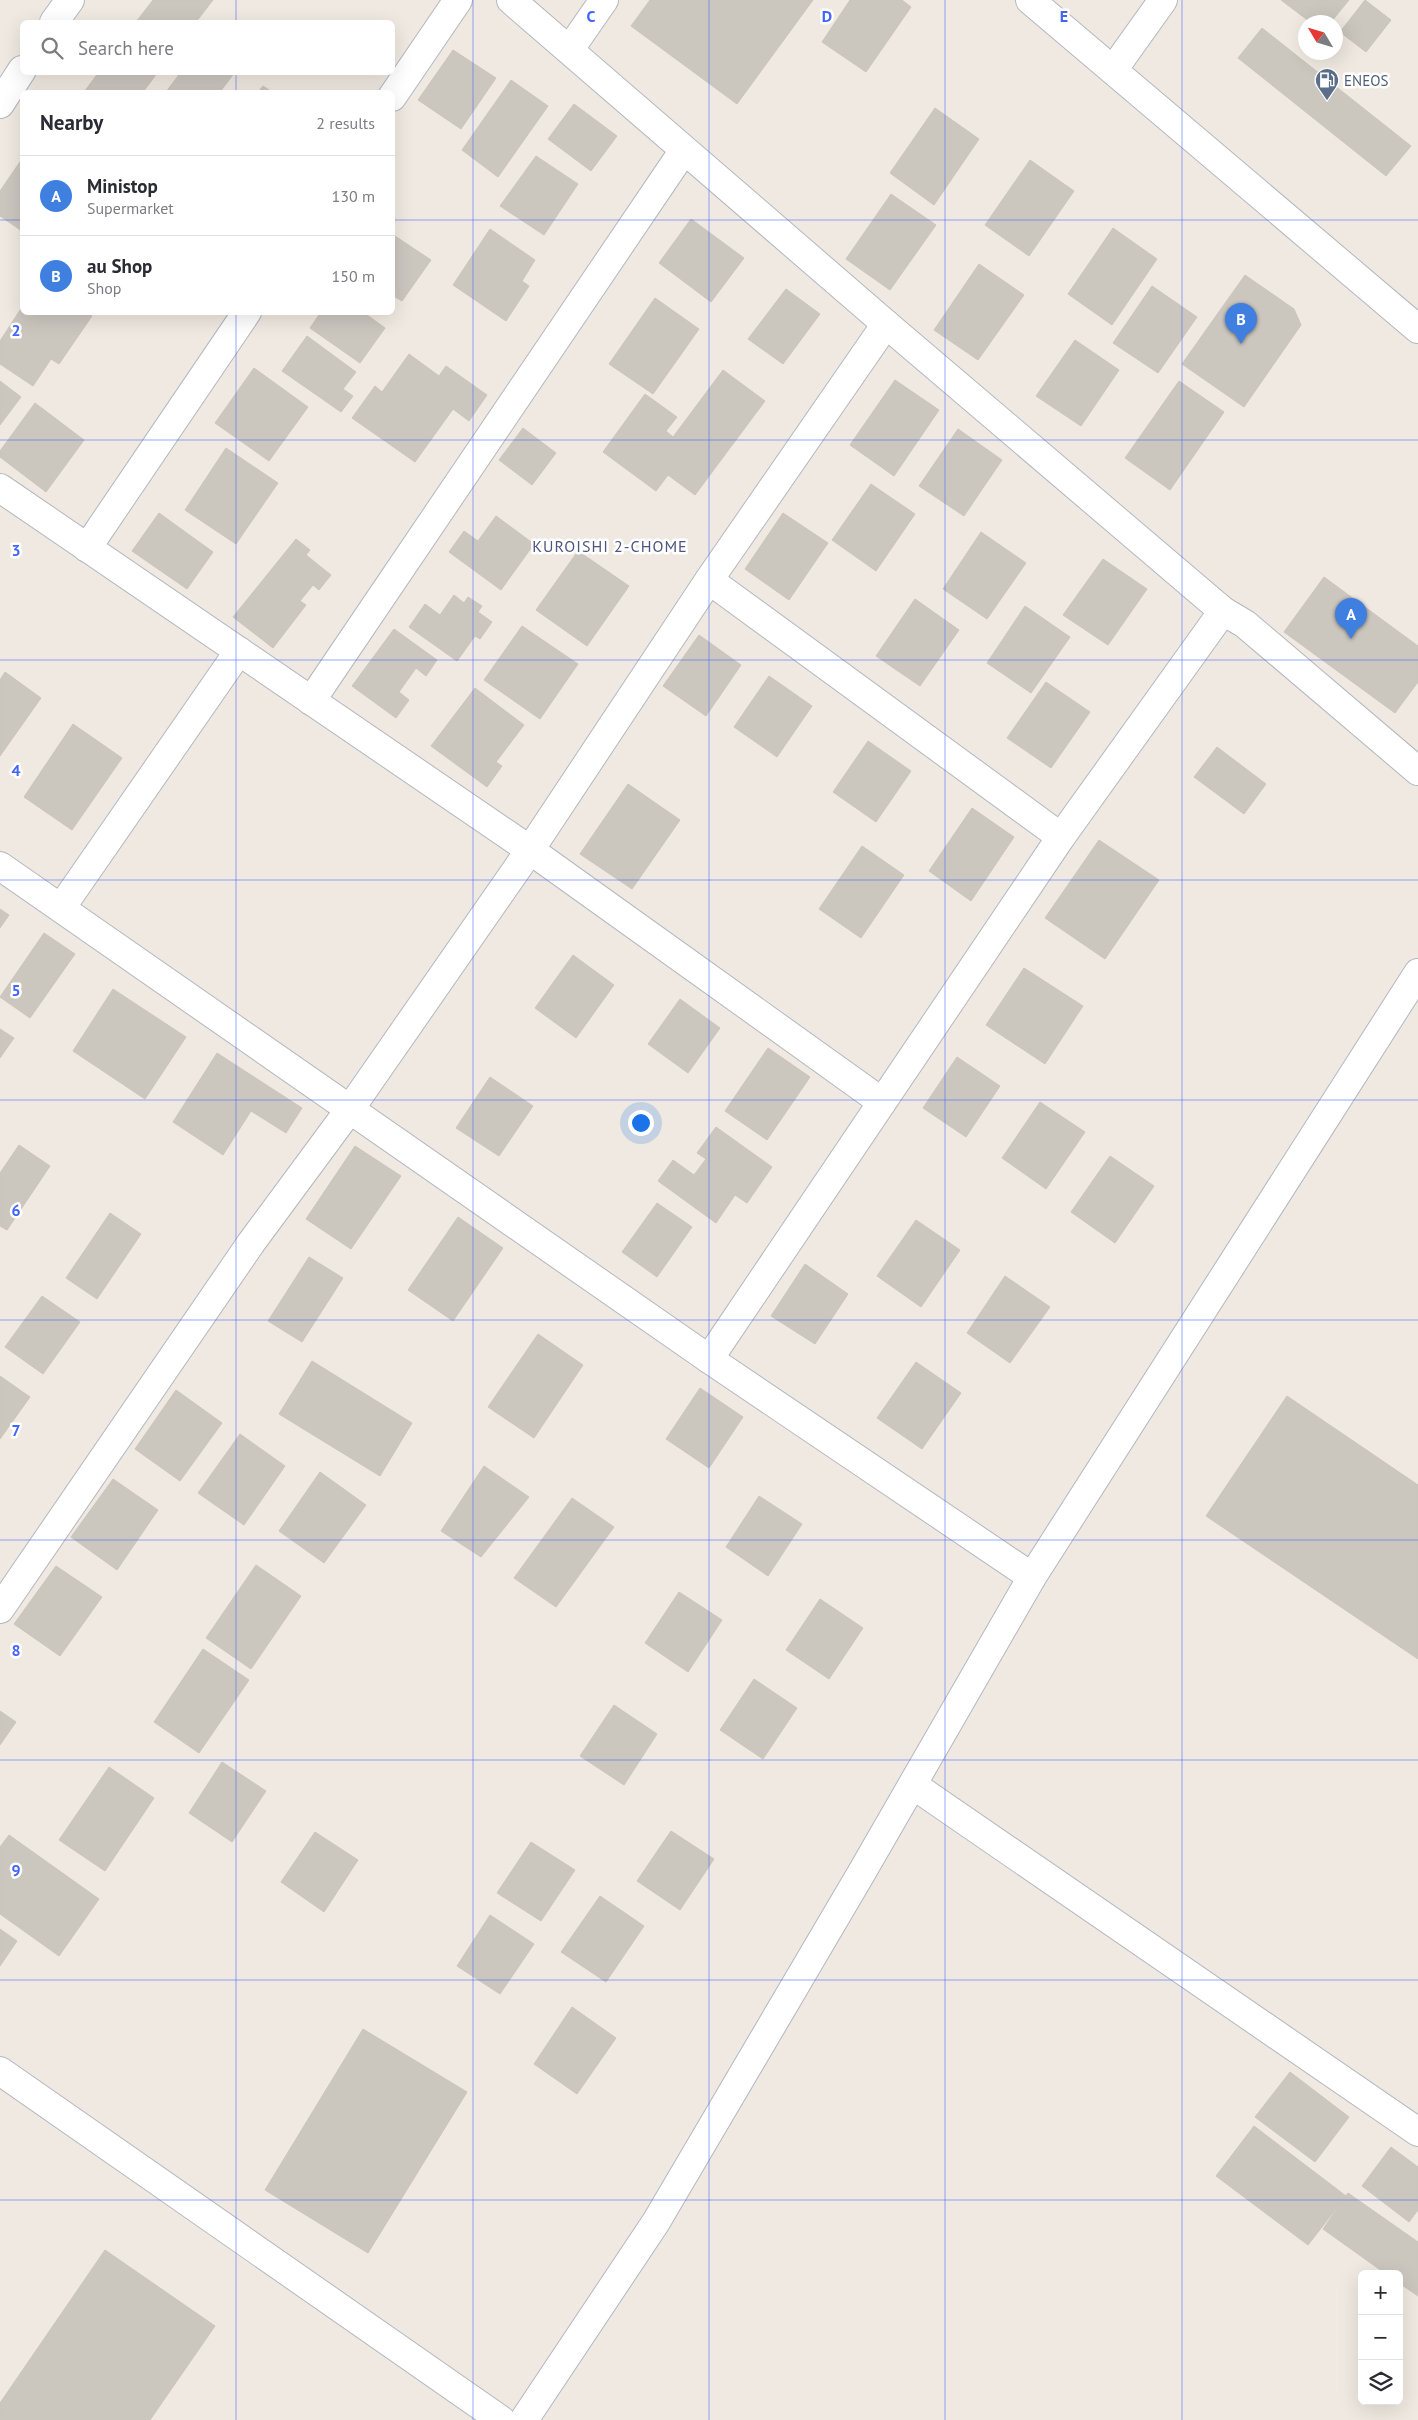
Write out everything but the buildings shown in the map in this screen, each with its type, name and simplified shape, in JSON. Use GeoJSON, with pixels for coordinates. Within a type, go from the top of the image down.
{"type":"FeatureCollection","features":[{"type":"Feature","properties":{"kind":"street"},"geometry":{"type":"LineString","coordinates":[[55,20],[70,0]]}},
{"type":"Feature","properties":{"kind":"street"},"geometry":{"type":"LineString","coordinates":[[395,92],[458,0]]}},
{"type":"Feature","properties":{"kind":"street"},"geometry":{"type":"LineString","coordinates":[[511,0],[886,324],[1223,611],[1245,624],[1418,770]]}},
{"type":"Feature","properties":{"kind":"street"},"geometry":{"type":"LineString","coordinates":[[570,49],[604,0]]}},
{"type":"Feature","properties":{"kind":"street"},"geometry":{"type":"LineString","coordinates":[[1030,0],[1418,329]]}},
{"type":"Feature","properties":{"kind":"street"},"geometry":{"type":"LineString","coordinates":[[1112,70],[1164,0]]}},
{"type":"Feature","properties":{"kind":"street"},"geometry":{"type":"LineString","coordinates":[[0,104],[20,73]]}},
{"type":"Feature","properties":{"kind":"street"},"geometry":{"type":"LineString","coordinates":[[311,700],[684,150]]}},
{"type":"Feature","properties":{"kind":"street"},"geometry":{"type":"LineString","coordinates":[[88,548],[244,315]]}},
{"type":"Feature","properties":{"kind":"street"},"geometry":{"type":"LineString","coordinates":[[0,1608],[251,1243],[350,1109],[530,850],[710,580],[886,324]]}},
{"type":"Feature","properties":{"kind":"street"},"geometry":{"type":"LineString","coordinates":[[0,488],[530,850],[882,1102]]}},
{"type":"Feature","properties":{"kind":"street"},"geometry":{"type":"LineString","coordinates":[[710,580],[1061,836]]}},
{"type":"Feature","properties":{"kind":"street"},"geometry":{"type":"LineString","coordinates":[[709,1359],[1061,836],[1223,611]]}},
{"type":"Feature","properties":{"kind":"street"},"geometry":{"type":"LineString","coordinates":[[61,908],[238,651]]}},
{"type":"Feature","properties":{"kind":"street"},"geometry":{"type":"LineString","coordinates":[[0,866],[709,1359],[1032,1577]]}},
{"type":"Feature","properties":{"kind":"street"},"geometry":{"type":"LineString","coordinates":[[524,2420],[656,2222],[913,1785],[1032,1577],[1416,981]]}},
{"type":"Feature","properties":{"kind":"street"},"geometry":{"type":"LineString","coordinates":[[913,1785],[1418,2132]]}},
{"type":"Feature","properties":{"kind":"street"},"geometry":{"type":"LineString","coordinates":[[0,2071],[501,2420]]}},
{"type":"Feature","properties":{"kind":"place","name":"ENEOS"},"geometry":{"type":"Point","coordinates":[1327,101]}},
{"type":"Feature","properties":{"kind":"place","name":"au Shop"},"geometry":{"type":"Point","coordinates":[1241,344]}},
{"type":"Feature","properties":{"kind":"place","name":"Ministop"},"geometry":{"type":"Point","coordinates":[1351,639]}},
{"type":"Feature","properties":{"kind":"district","name":"KUROISHI 2-CHOME"},"geometry":{"type":"Point","coordinates":[610,546]}}]}
